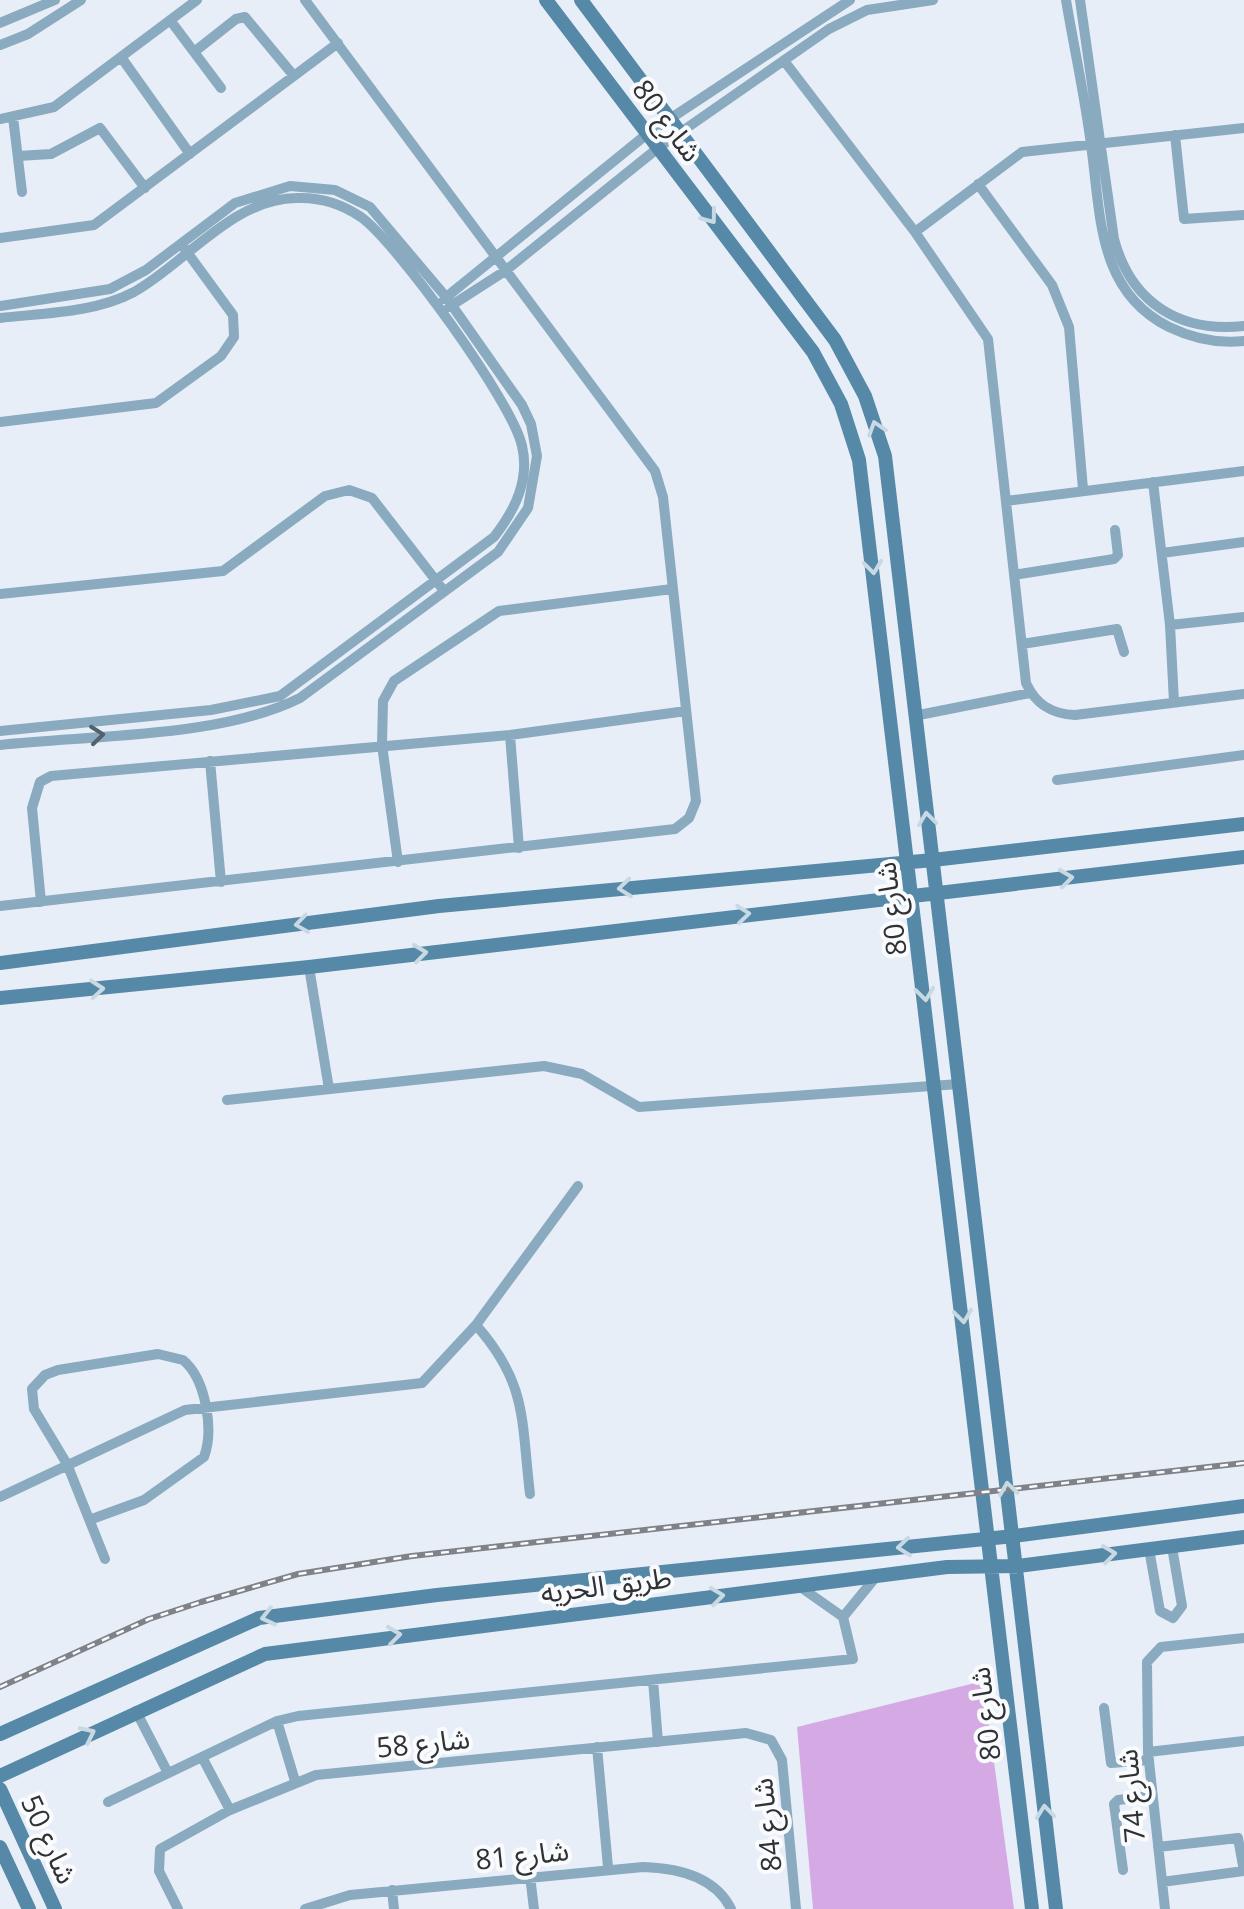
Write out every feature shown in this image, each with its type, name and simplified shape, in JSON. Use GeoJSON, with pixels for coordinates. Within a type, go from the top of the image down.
{"type":"FeatureCollection","features":[{"type":"Feature","properties":{"kind":"street"},"geometry":{"type":"LineString","coordinates":[[0,23],[55,0]]}},
{"type":"Feature","properties":{"kind":"street"},"geometry":{"type":"LineString","coordinates":[[0,45],[28,34],[82,0]]}},
{"type":"Feature","properties":{"kind":"street"},"geometry":{"type":"LineString","coordinates":[[0,119],[54,107],[198,0]]}},
{"type":"Feature","properties":{"kind":"street"},"geometry":{"type":"LineString","coordinates":[[0,906],[520,848],[683,825],[696,801],[662,498],[655,471],[305,0]]}},
{"type":"Feature","properties":{"kind":"street","name":"شارع 80"},"geometry":{"type":"LineString","coordinates":[[546,0],[828,378],[852,432],[867,511],[914,896],[1032,1909]]}},
{"type":"Feature","properties":{"kind":"street","name":"شارع 80"},"geometry":{"type":"LineString","coordinates":[[580,0],[671,118],[851,367],[876,426],[893,509],[914,716],[1056,1909]]}},
{"type":"Feature","properties":{"kind":"street"},"geometry":{"type":"LineString","coordinates":[[438,310],[647,134],[850,0]]}},
{"type":"Feature","properties":{"kind":"street"},"geometry":{"type":"LineString","coordinates":[[449,301],[505,271],[658,148],[849,17],[888,4],[933,0]]}},
{"type":"Feature","properties":{"kind":"street"},"geometry":{"type":"LineString","coordinates":[[1066,0],[1114,239],[1130,279],[1153,304],[1182,322],[1216,329],[1244,326]]}},
{"type":"Feature","properties":{"kind":"street"},"geometry":{"type":"LineString","coordinates":[[1080,0],[1097,142],[1102,237],[1121,287],[1147,313],[1184,334],[1212,342],[1244,341]]}},
{"type":"Feature","properties":{"kind":"street"},"geometry":{"type":"LineString","coordinates":[[194,52],[236,19],[245,17],[294,76]]}},
{"type":"Feature","properties":{"kind":"street"},"geometry":{"type":"LineString","coordinates":[[170,20],[221,88]]}},
{"type":"Feature","properties":{"kind":"street"},"geometry":{"type":"LineString","coordinates":[[0,238],[86,228],[338,43]]}},
{"type":"Feature","properties":{"kind":"street"},"geometry":{"type":"LineString","coordinates":[[121,57],[190,154]]}},
{"type":"Feature","properties":{"kind":"street"},"geometry":{"type":"LineString","coordinates":[[785,62],[914,232],[988,339],[1030,693],[1050,710],[1062,714],[1244,694]]}},
{"type":"Feature","properties":{"kind":"street"},"geometry":{"type":"LineString","coordinates":[[14,117],[22,192]]}},
{"type":"Feature","properties":{"kind":"street"},"geometry":{"type":"LineString","coordinates":[[18,156],[51,154],[98,128],[145,188]]}},
{"type":"Feature","properties":{"kind":"street"},"geometry":{"type":"LineString","coordinates":[[914,232],[1022,152],[1244,128]]}},
{"type":"Feature","properties":{"kind":"street"},"geometry":{"type":"LineString","coordinates":[[1175,135],[1184,219],[1244,214]]}},
{"type":"Feature","properties":{"kind":"street"},"geometry":{"type":"LineString","coordinates":[[978,184],[1052,285],[1063,309],[1071,342],[1083,489]]}},
{"type":"Feature","properties":{"kind":"street"},"geometry":{"type":"LineString","coordinates":[[0,318],[112,301],[150,282],[184,248],[252,194],[290,186],[336,190],[382,217],[449,301],[522,404],[536,438],[537,456],[533,487],[518,528],[498,552],[300,684],[264,702],[0,731]]}},
{"type":"Feature","properties":{"kind":"street"},"geometry":{"type":"LineString","coordinates":[[0,306],[110,289],[268,202],[294,198],[328,201],[372,226],[438,310],[508,407],[524,464],[520,493],[504,524],[442,588],[300,698],[267,712],[217,724],[0,746]]}},
{"type":"Feature","properties":{"kind":"street"},"geometry":{"type":"LineString","coordinates":[[0,422],[156,403],[222,356],[234,337],[233,315],[184,248]]}},
{"type":"Feature","properties":{"kind":"street"},"geometry":{"type":"LineString","coordinates":[[1006,501],[1244,470]]}},
{"type":"Feature","properties":{"kind":"street"},"geometry":{"type":"LineString","coordinates":[[1153,482],[1170,625],[1174,702]]}},
{"type":"Feature","properties":{"kind":"street"},"geometry":{"type":"LineString","coordinates":[[0,594],[222,571],[324,496],[349,490],[372,498],[442,588]]}},
{"type":"Feature","properties":{"kind":"street"},"geometry":{"type":"LineString","coordinates":[[867,511],[893,509]]}},
{"type":"Feature","properties":{"kind":"street"},"geometry":{"type":"LineString","coordinates":[[1014,575],[1114,559],[1118,555],[1115,530]]}},
{"type":"Feature","properties":{"kind":"street"},"geometry":{"type":"LineString","coordinates":[[1162,553],[1244,542]]}},
{"type":"Feature","properties":{"kind":"street"},"geometry":{"type":"LineString","coordinates":[[398,862],[382,745],[383,702],[394,681],[487,616],[511,606],[672,589]]}},
{"type":"Feature","properties":{"kind":"street"},"geometry":{"type":"LineString","coordinates":[[1170,625],[1244,616]]}},
{"type":"Feature","properties":{"kind":"street"},"geometry":{"type":"LineString","coordinates":[[1022,644],[1117,628],[1124,652]]}},
{"type":"Feature","properties":{"kind":"street"},"geometry":{"type":"LineString","coordinates":[[914,716],[1030,693]]}},
{"type":"Feature","properties":{"kind":"street"},"geometry":{"type":"LineString","coordinates":[[41,902],[32,808],[40,782],[80,771],[510,734],[686,711]]}},
{"type":"Feature","properties":{"kind":"street"},"geometry":{"type":"LineString","coordinates":[[510,734],[520,848]]}},
{"type":"Feature","properties":{"kind":"street"},"geometry":{"type":"LineString","coordinates":[[1057,780],[1244,756]]}},
{"type":"Feature","properties":{"kind":"street"},"geometry":{"type":"LineString","coordinates":[[210,761],[221,882]]}},
{"type":"Feature","properties":{"kind":"street"},"geometry":{"type":"LineString","coordinates":[[0,963],[439,906],[932,860],[1244,824]]}},
{"type":"Feature","properties":{"kind":"street"},"geometry":{"type":"LineString","coordinates":[[0,998],[309,967],[1244,857]]}},
{"type":"Feature","properties":{"kind":"street"},"geometry":{"type":"LineString","coordinates":[[309,967],[329,1089]]}},
{"type":"Feature","properties":{"kind":"street"},"geometry":{"type":"LineString","coordinates":[[227,1100],[544,1066],[582,1074],[639,1107],[959,1084]]}},
{"type":"Feature","properties":{"kind":"street"},"geometry":{"type":"LineString","coordinates":[[945,1164],[969,1162]]}},
{"type":"Feature","properties":{"kind":"street"},"geometry":{"type":"LineString","coordinates":[[0,1498],[67,1464],[205,1406],[279,1402],[422,1382],[476,1325],[578,1186]]}},
{"type":"Feature","properties":{"kind":"street"},"geometry":{"type":"LineString","coordinates":[[476,1325],[508,1364],[517,1384],[530,1494]]}},
{"type":"Feature","properties":{"kind":"street"},"geometry":{"type":"LineString","coordinates":[[92,1519],[144,1500],[197,1465],[208,1448],[205,1406],[191,1367],[173,1355],[45,1375],[32,1389],[31,1398],[67,1464],[105,1559]]}},
{"type":"Feature","properties":{"kind":"street","name":"طريق الحريه"},"geometry":{"type":"LineString","coordinates":[[0,1734],[260,1618],[457,1593],[1014,1536],[1244,1506]]}},
{"type":"Feature","properties":{"kind":"street","name":"طريق الحريه"},"geometry":{"type":"LineString","coordinates":[[0,1776],[265,1654],[947,1568],[1018,1566],[1244,1536]]}},
{"type":"Feature","properties":{"kind":"street"},"geometry":{"type":"LineString","coordinates":[[1149,1549],[1160,1611],[1173,1618],[1182,1606],[1172,1546]]}},
{"type":"Feature","properties":{"kind":"street"},"geometry":{"type":"LineString","coordinates":[[1152,1568],[1176,1564]]}},
{"type":"Feature","properties":{"kind":"street"},"geometry":{"type":"LineString","coordinates":[[843,1618],[875,1578]]}},
{"type":"Feature","properties":{"kind":"street"},"geometry":{"type":"LineString","coordinates":[[108,1802],[277,1721],[853,1659],[843,1618],[798,1586]]}},
{"type":"Feature","properties":{"kind":"street","name":"شارع 74"},"geometry":{"type":"LineString","coordinates":[[1164,1909],[1149,1756],[1144,1678],[1147,1662],[1161,1648],[1244,1638]]}},
{"type":"Feature","properties":{"kind":"street"},"geometry":{"type":"LineString","coordinates":[[653,1680],[658,1742]]}},
{"type":"Feature","properties":{"kind":"street"},"geometry":{"type":"LineString","coordinates":[[1104,1708],[1110,1763],[1244,1741]]}},
{"type":"Feature","properties":{"kind":"street"},"geometry":{"type":"LineString","coordinates":[[136,1711],[168,1773]]}},
{"type":"Feature","properties":{"kind":"street"},"geometry":{"type":"LineString","coordinates":[[277,1721],[295,1781]]}},
{"type":"Feature","properties":{"kind":"street","name":"شارع 58"},"geometry":{"type":"LineString","coordinates":[[178,1909],[159,1871],[160,1849],[230,1810],[295,1781],[746,1733],[771,1740]]}},
{"type":"Feature","properties":{"kind":"street","name":"شارع 84"},"geometry":{"type":"LineString","coordinates":[[771,1740],[782,1760],[796,1909]]}},
{"type":"Feature","properties":{"kind":"street"},"geometry":{"type":"LineString","coordinates":[[597,1747],[608,1867]]}},
{"type":"Feature","properties":{"kind":"street"},"geometry":{"type":"LineString","coordinates":[[202,1757],[230,1810]]}},
{"type":"Feature","properties":{"kind":"street","name":"شارع 50"},"geometry":{"type":"LineString","coordinates":[[0,1789],[56,1909]]}},
{"type":"Feature","properties":{"kind":"street"},"geometry":{"type":"LineString","coordinates":[[1123,1870],[1114,1804],[1118,1800],[1152,1796]]}},
{"type":"Feature","properties":{"kind":"street"},"geometry":{"type":"LineString","coordinates":[[1158,1847],[1239,1838],[1244,1872],[1162,1882]]}},
{"type":"Feature","properties":{"kind":"street","name":"شارع 50"},"geometry":{"type":"LineString","coordinates":[[0,1847],[29,1909]]}},
{"type":"Feature","properties":{"kind":"street","name":"شارع 81"},"geometry":{"type":"LineString","coordinates":[[304,1909],[350,1895],[608,1867],[684,1872],[715,1887],[731,1909]]}},
{"type":"Feature","properties":{"kind":"street"},"geometry":{"type":"LineString","coordinates":[[530,1876],[534,1909]]}},
{"type":"Feature","properties":{"kind":"street"},"geometry":{"type":"LineString","coordinates":[[392,1890],[394,1909]]}},
{"type":"Feature","properties":{"kind":"shaded area"},"geometry":{"type":"Polygon","coordinates":[[[983,1681],[1014,1909],[813,1909],[797,1727],[983,1681]]]}},
{"type":"Feature","properties":{"kind":"railway"},"geometry":{"type":"LineString","coordinates":[[0,1687],[149,1619],[298,1574],[412,1556],[1244,1463]]}}]}
